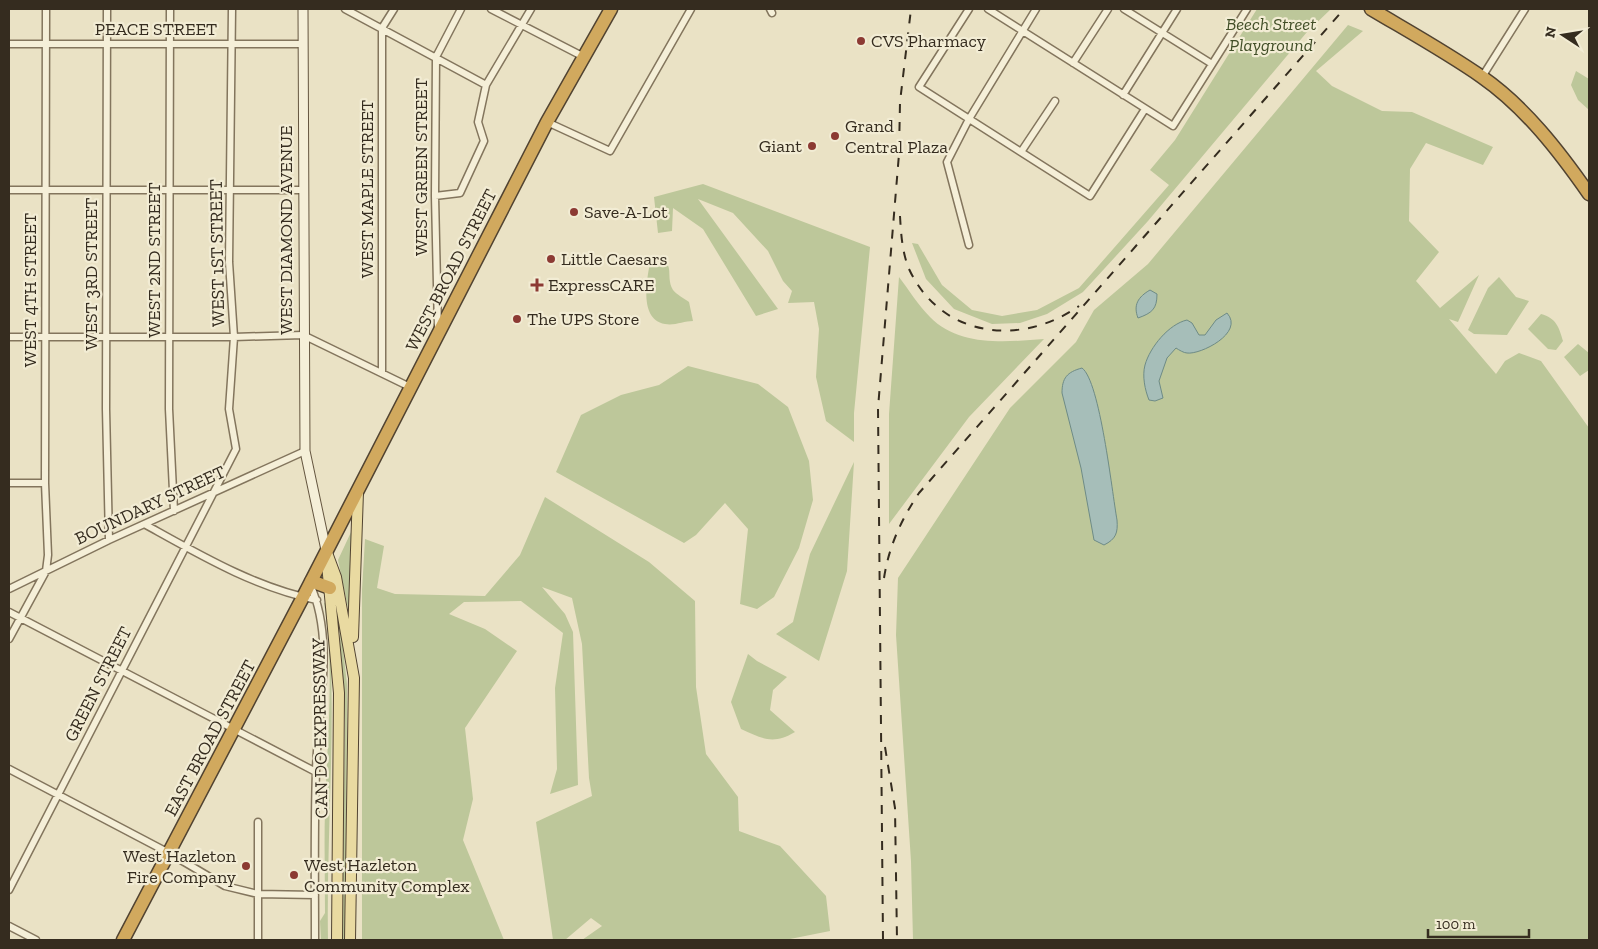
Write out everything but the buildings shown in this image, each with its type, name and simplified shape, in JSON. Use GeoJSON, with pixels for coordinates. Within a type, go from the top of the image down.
{"type":"FeatureCollection","features":[{"type":"Feature","properties":{"kind":"highway","name":"WEST BROAD STREET"},"geometry":{"type":"LineString","coordinates":[[326,550],[358,492],[438,331],[547,122],[611,9]]}},
{"type":"Feature","properties":{"kind":"highway"},"geometry":{"type":"LineString","coordinates":[[1371,9],[1482,77],[1509,99],[1538,128],[1589,194]]}},
{"type":"Feature","properties":{"kind":"highway","name":"EAST BROAD STREET"},"geometry":{"type":"LineString","coordinates":[[123,940],[234,730],[326,550]]}},
{"type":"Feature","properties":{"kind":"highway"},"geometry":{"type":"LineString","coordinates":[[311,582],[330,588]]}},
{"type":"Feature","properties":{"kind":"main road"},"geometry":{"type":"LineString","coordinates":[[354,678],[358,492]]}},
{"type":"Feature","properties":{"kind":"main road","name":"CAN DO EXPRESSWAY"},"geometry":{"type":"LineString","coordinates":[[326,550],[340,693],[337,940]]}},
{"type":"Feature","properties":{"kind":"main road","name":"CAN DO EXPRESSWAY"},"geometry":{"type":"LineString","coordinates":[[326,550],[336,577],[354,678],[350,940]]}},
{"type":"Feature","properties":{"kind":"street","name":"WEST 4TH STREET"},"geometry":{"type":"LineString","coordinates":[[46,9],[45,483],[48,555],[46,571]]}},
{"type":"Feature","properties":{"kind":"street","name":"WEST 3RD STREET"},"geometry":{"type":"LineString","coordinates":[[107,9],[106,337],[109,540]]}},
{"type":"Feature","properties":{"kind":"street","name":"WEST 2ND STREET"},"geometry":{"type":"LineString","coordinates":[[170,9],[169,409],[174,511]]}},
{"type":"Feature","properties":{"kind":"street","name":"WEST 1ST STREET"},"geometry":{"type":"LineString","coordinates":[[215,491],[236,449],[229,409],[234,337],[230,262],[230,44],[232,9]]}},
{"type":"Feature","properties":{"kind":"street","name":"WEST DIAMOND AVENUE"},"geometry":{"type":"LineString","coordinates":[[303,9],[304,451],[326,550]]}},
{"type":"Feature","properties":{"kind":"street"},"geometry":{"type":"LineString","coordinates":[[345,9],[486,85]]}},
{"type":"Feature","properties":{"kind":"street"},"geometry":{"type":"LineString","coordinates":[[382,28],[394,9]]}},
{"type":"Feature","properties":{"kind":"street","name":"WEST GREEN STREET"},"geometry":{"type":"LineString","coordinates":[[438,331],[434,196],[436,57],[461,9]]}},
{"type":"Feature","properties":{"kind":"street"},"geometry":{"type":"LineString","coordinates":[[492,9],[584,57]]}},
{"type":"Feature","properties":{"kind":"street"},"geometry":{"type":"LineString","coordinates":[[434,196],[460,193],[484,141],[478,122],[486,85],[532,9]]}},
{"type":"Feature","properties":{"kind":"street"},"geometry":{"type":"LineString","coordinates":[[547,122],[610,151],[691,9]]}},
{"type":"Feature","properties":{"kind":"street"},"geometry":{"type":"LineString","coordinates":[[969,9],[919,87],[1090,196],[1145,109]]}},
{"type":"Feature","properties":{"kind":"street"},"geometry":{"type":"LineString","coordinates":[[988,9],[1173,126],[1247,9]]}},
{"type":"Feature","properties":{"kind":"street"},"geometry":{"type":"LineString","coordinates":[[969,245],[947,162],[969,119],[1036,9]]}},
{"type":"Feature","properties":{"kind":"street"},"geometry":{"type":"LineString","coordinates":[[1073,63],[1108,9]]}},
{"type":"Feature","properties":{"kind":"street"},"geometry":{"type":"LineString","coordinates":[[1124,9],[1212,64]]}},
{"type":"Feature","properties":{"kind":"street"},"geometry":{"type":"LineString","coordinates":[[1123,94],[1177,9]]}},
{"type":"Feature","properties":{"kind":"street"},"geometry":{"type":"LineString","coordinates":[[1482,77],[1525,9]]}},
{"type":"Feature","properties":{"kind":"street","name":"WEST MAPLE STREET"},"geometry":{"type":"LineString","coordinates":[[382,28],[382,373]]}},
{"type":"Feature","properties":{"kind":"street","name":"PEACE STREET"},"geometry":{"type":"LineString","coordinates":[[9,44],[302,44]]}},
{"type":"Feature","properties":{"kind":"street"},"geometry":{"type":"LineString","coordinates":[[1021,152],[1055,100]]}},
{"type":"Feature","properties":{"kind":"street"},"geometry":{"type":"LineString","coordinates":[[9,190],[302,190]]}},
{"type":"Feature","properties":{"kind":"street"},"geometry":{"type":"LineString","coordinates":[[9,337],[234,337],[303,335],[410,387]]}},
{"type":"Feature","properties":{"kind":"street","name":"BOUNDARY STREET"},"geometry":{"type":"LineString","coordinates":[[9,589],[109,540],[146,525],[215,491],[304,451]]}},
{"type":"Feature","properties":{"kind":"street"},"geometry":{"type":"LineString","coordinates":[[9,483],[45,483]]}},
{"type":"Feature","properties":{"kind":"street","name":"GREEN STREET"},"geometry":{"type":"LineString","coordinates":[[9,890],[215,491]]}},
{"type":"Feature","properties":{"kind":"street"},"geometry":{"type":"LineString","coordinates":[[146,525],[238,574],[303,597],[318,600]]}},
{"type":"Feature","properties":{"kind":"street"},"geometry":{"type":"LineString","coordinates":[[9,639],[46,571]]}},
{"type":"Feature","properties":{"kind":"street"},"geometry":{"type":"LineString","coordinates":[[311,582],[318,600],[324,654],[316,772],[315,940]]}},
{"type":"Feature","properties":{"kind":"street"},"geometry":{"type":"LineString","coordinates":[[9,612],[316,772]]}},
{"type":"Feature","properties":{"kind":"street"},"geometry":{"type":"LineString","coordinates":[[9,770],[169,853],[224,886],[258,894],[315,895]]}},
{"type":"Feature","properties":{"kind":"street"},"geometry":{"type":"LineString","coordinates":[[258,822],[258,940]]}},
{"type":"Feature","properties":{"kind":"street"},"geometry":{"type":"LineString","coordinates":[[9,926],[36,940]]}},
{"type":"Feature","properties":{"kind":"green space","name":"Beech Street Playground"},"geometry":{"type":"Polygon","coordinates":[[[1257,9],[1331,9],[1307,32],[1148,221],[1083,292],[1047,314],[1020,323],[992,324],[954,309],[926,279],[912,243],[918,244],[942,285],[972,310],[1002,316],[1037,310],[1079,288],[1169,185],[1150,170],[1175,140],[1257,9]]]}},
{"type":"Feature","properties":{"kind":"green space"},"geometry":{"type":"Polygon","coordinates":[[[1348,25],[1363,31],[1316,71],[1332,86],[1382,111],[1412,112],[1493,147],[1483,165],[1426,143],[1410,169],[1409,221],[1439,252],[1416,281],[1440,308],[1479,275],[1458,322],[1449,319],[1496,374],[1505,361],[1519,353],[1541,361],[1589,428],[1589,940],[913,940],[911,861],[896,635],[898,578],[1010,408],[1076,342],[1094,310],[1148,264],[1348,25]]]}},
{"type":"Feature","properties":{"kind":"green space"},"geometry":{"type":"Polygon","coordinates":[[[1576,71],[1589,79],[1589,110],[1578,100],[1571,85],[1576,71]]]}},
{"type":"Feature","properties":{"kind":"green space"},"geometry":{"type":"Polygon","coordinates":[[[703,184],[870,247],[854,413],[854,442],[826,421],[816,377],[819,329],[814,302],[788,303],[792,291],[783,281],[768,251],[733,213],[698,199],[778,309],[756,316],[703,229],[673,208],[672,231],[658,233],[654,197],[703,184]]]}},
{"type":"Feature","properties":{"kind":"green space"},"geometry":{"type":"Polygon","coordinates":[[[651,258],[665,262],[668,265],[673,290],[689,302],[693,321],[665,324],[656,321],[651,314],[646,297],[651,258]]]}},
{"type":"Feature","properties":{"kind":"green space"},"geometry":{"type":"Polygon","coordinates":[[[899,277],[930,317],[942,327],[955,334],[969,338],[999,341],[1044,339],[969,417],[889,524],[889,414],[899,277]]]}},
{"type":"Feature","properties":{"kind":"green space"},"geometry":{"type":"Polygon","coordinates":[[[1499,277],[1516,297],[1529,301],[1507,335],[1474,334],[1468,330],[1488,288],[1499,277]]]}},
{"type":"Feature","properties":{"kind":"green space"},"geometry":{"type":"Polygon","coordinates":[[[1541,314],[1550,318],[1560,331],[1563,341],[1556,350],[1548,349],[1528,329],[1541,314]]]}},
{"type":"Feature","properties":{"kind":"green space"},"geometry":{"type":"Polygon","coordinates":[[[1578,344],[1589,353],[1589,370],[1580,376],[1564,357],[1578,344]]]}},
{"type":"Feature","properties":{"kind":"green space"},"geometry":{"type":"Polygon","coordinates":[[[688,366],[758,384],[788,407],[809,461],[813,500],[799,548],[774,597],[757,609],[740,604],[748,529],[725,503],[696,535],[684,543],[556,472],[581,415],[621,395],[659,385],[688,366]]]}},
{"type":"Feature","properties":{"kind":"green space"},"geometry":{"type":"Polygon","coordinates":[[[854,462],[847,571],[819,661],[776,634],[793,622],[810,554],[854,462]]]}},
{"type":"Feature","properties":{"kind":"green space"},"geometry":{"type":"Polygon","coordinates":[[[545,497],[649,562],[695,601],[696,687],[706,754],[738,797],[739,831],[780,846],[826,896],[830,931],[785,940],[582,940],[602,926],[591,918],[565,940],[553,940],[536,822],[592,796],[589,778],[582,644],[572,598],[542,587],[565,614],[573,632],[578,785],[550,794],[557,769],[555,688],[563,633],[521,601],[464,602],[449,614],[485,629],[517,651],[465,728],[473,799],[463,840],[504,940],[362,940],[362,590],[365,539],[384,546],[377,588],[395,594],[485,596],[520,555],[545,497]]]}},
{"type":"Feature","properties":{"kind":"green space"},"geometry":{"type":"Polygon","coordinates":[[[352,530],[351,613],[349,613],[338,560],[352,530]]]}},
{"type":"Feature","properties":{"kind":"green space"},"geometry":{"type":"Polygon","coordinates":[[[327,602],[332,686],[332,728],[328,940],[321,940],[320,921],[325,913],[325,822],[330,680],[324,603],[327,602]]]}},
{"type":"Feature","properties":{"kind":"green space"},"geometry":{"type":"Polygon","coordinates":[[[338,605],[347,684],[346,940],[342,940],[345,720],[338,605]]]}},
{"type":"Feature","properties":{"kind":"green space"},"geometry":{"type":"Polygon","coordinates":[[[748,654],[787,677],[773,690],[770,710],[795,732],[780,738],[768,739],[741,729],[731,702],[748,654]]]}},
{"type":"Feature","properties":{"kind":"water"},"geometry":{"type":"Polygon","coordinates":[[[1150,290],[1157,294],[1155,307],[1147,314],[1138,318],[1136,305],[1142,296],[1150,290]]]}},
{"type":"Feature","properties":{"kind":"water"},"geometry":{"type":"Polygon","coordinates":[[[1227,313],[1231,321],[1230,328],[1219,341],[1193,353],[1187,353],[1176,348],[1167,358],[1159,381],[1163,398],[1155,401],[1149,400],[1144,383],[1144,369],[1151,351],[1161,337],[1180,322],[1187,320],[1192,323],[1199,335],[1205,335],[1216,320],[1227,313]]]}},
{"type":"Feature","properties":{"kind":"water"},"geometry":{"type":"Polygon","coordinates":[[[1082,368],[1088,377],[1100,414],[1117,520],[1115,535],[1104,545],[1094,540],[1081,468],[1062,393],[1066,376],[1082,368]]]}},
{"type":"Feature","properties":{"kind":"railway"},"geometry":{"type":"LineString","coordinates":[[883,940],[878,408],[899,154],[900,102],[911,9]]}},
{"type":"Feature","properties":{"kind":"railway"},"geometry":{"type":"LineString","coordinates":[[884,578],[889,555],[897,534],[919,493],[1344,9]]}},
{"type":"Feature","properties":{"kind":"railway"},"geometry":{"type":"LineString","coordinates":[[900,216],[903,249],[909,269],[923,292],[941,310],[962,322],[984,329],[1008,331],[1032,327],[1056,319],[1079,306]]}},
{"type":"Feature","properties":{"kind":"railway"},"geometry":{"type":"LineString","coordinates":[[885,747],[895,808],[897,940]]}},
{"type":"Feature","properties":{"kind":"place","name":"CVS Pharmacy"},"geometry":{"type":"Point","coordinates":[861,41]}},
{"type":"Feature","properties":{"kind":"place","name":"Grand Central Plaza"},"geometry":{"type":"Point","coordinates":[835,136]}},
{"type":"Feature","properties":{"kind":"place","name":"Giant"},"geometry":{"type":"Point","coordinates":[812,146]}},
{"type":"Feature","properties":{"kind":"place","name":"Save-A-Lot"},"geometry":{"type":"Point","coordinates":[574,212]}},
{"type":"Feature","properties":{"kind":"place","name":"Little Caesars"},"geometry":{"type":"Point","coordinates":[551,259]}},
{"type":"Feature","properties":{"kind":"place","name":"ExpressCARE"},"geometry":{"type":"Point","coordinates":[537,285]}},
{"type":"Feature","properties":{"kind":"place","name":"The UPS Store"},"geometry":{"type":"Point","coordinates":[517,319]}},
{"type":"Feature","properties":{"kind":"place","name":"West Hazleton Fire Company"},"geometry":{"type":"Point","coordinates":[246,866]}},
{"type":"Feature","properties":{"kind":"place","name":"West Hazleton Community Complex"},"geometry":{"type":"Point","coordinates":[294,875]}}]}
